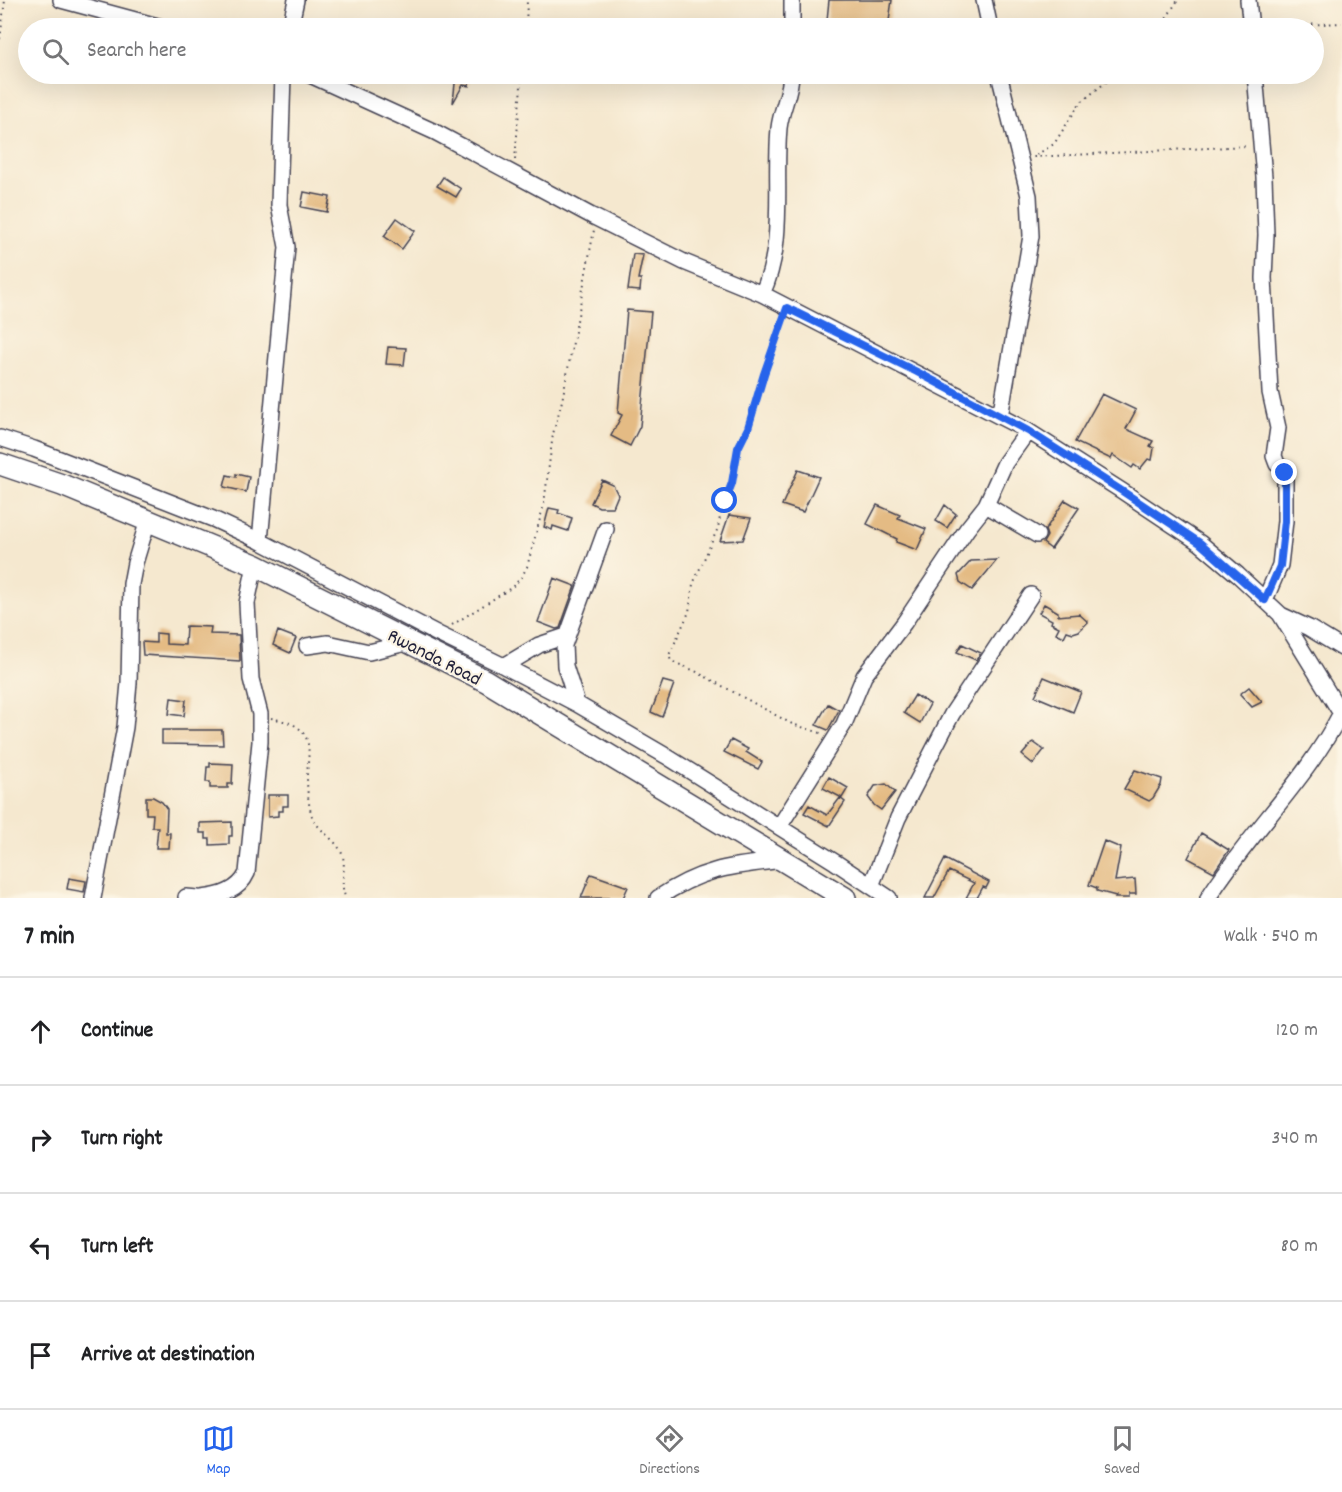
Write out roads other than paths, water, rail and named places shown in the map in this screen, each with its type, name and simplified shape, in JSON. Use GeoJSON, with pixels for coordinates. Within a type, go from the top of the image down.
{"type":"FeatureCollection","features":[{"type":"Feature","properties":{"kind":"highway","name":"Rwanda Road"},"geometry":{"type":"LineString","coordinates":[[0,464],[62,485],[255,565],[406,643],[486,681],[845,898]]}},
{"type":"Feature","properties":{"kind":"street"},"geometry":{"type":"LineString","coordinates":[[61,0],[128,18]]}},
{"type":"Feature","properties":{"kind":"street"},"geometry":{"type":"LineString","coordinates":[[292,18],[296,0]]}},
{"type":"Feature","properties":{"kind":"street"},"geometry":{"type":"LineString","coordinates":[[792,0],[792,18]]}},
{"type":"Feature","properties":{"kind":"street"},"geometry":{"type":"LineString","coordinates":[[984,0],[988,18]]}},
{"type":"Feature","properties":{"kind":"street"},"geometry":{"type":"LineString","coordinates":[[1248,0],[1250,18]]}},
{"type":"Feature","properties":{"kind":"street"},"geometry":{"type":"LineString","coordinates":[[260,541],[287,247],[279,205],[283,84]]}},
{"type":"Feature","properties":{"kind":"street"},"geometry":{"type":"LineString","coordinates":[[330,84],[435,132],[684,262],[762,294],[1028,431],[1200,543],[1265,600],[1280,614],[1341,714],[1313,760],[1234,859],[1208,898]]}},
{"type":"Feature","properties":{"kind":"street"},"geometry":{"type":"LineString","coordinates":[[762,294],[773,266],[779,124],[791,84]]}},
{"type":"Feature","properties":{"kind":"street"},"geometry":{"type":"LineString","coordinates":[[1000,417],[1032,236],[1029,196],[1001,84]]}},
{"type":"Feature","properties":{"kind":"street"},"geometry":{"type":"LineString","coordinates":[[1256,84],[1264,177],[1266,235],[1264,278],[1270,392],[1278,428],[1275,458],[1285,473],[1285,521],[1280,566],[1265,600]]}},
{"type":"Feature","properties":{"kind":"street"},"geometry":{"type":"LineString","coordinates":[[779,827],[844,724],[864,676],[986,505],[1005,464],[1028,431]]}},
{"type":"Feature","properties":{"kind":"street"},"geometry":{"type":"LineString","coordinates":[[0,438],[34,449],[213,519],[504,666],[577,704],[666,756],[889,898]]}},
{"type":"Feature","properties":{"kind":"street"},"geometry":{"type":"LineString","coordinates":[[986,505],[1037,535]]}},
{"type":"Feature","properties":{"kind":"street"},"geometry":{"type":"LineString","coordinates":[[93,898],[125,727],[129,683],[131,584],[148,520]]}},
{"type":"Feature","properties":{"kind":"street"},"geometry":{"type":"LineString","coordinates":[[577,704],[563,653],[566,636],[606,529]]}},
{"type":"Feature","properties":{"kind":"street"},"geometry":{"type":"LineString","coordinates":[[186,897],[200,898],[228,892],[240,884],[247,873],[258,764],[260,714],[251,679],[246,603],[255,565]]}},
{"type":"Feature","properties":{"kind":"street"},"geometry":{"type":"LineString","coordinates":[[871,886],[897,818],[952,714],[1031,595]]}},
{"type":"Feature","properties":{"kind":"street"},"geometry":{"type":"LineString","coordinates":[[1280,614],[1342,648]]}},
{"type":"Feature","properties":{"kind":"street"},"geometry":{"type":"LineString","coordinates":[[504,666],[539,645],[566,636]]}},
{"type":"Feature","properties":{"kind":"street"},"geometry":{"type":"LineString","coordinates":[[307,646],[328,643],[369,652],[406,643]]}},
{"type":"Feature","properties":{"kind":"street"},"geometry":{"type":"LineString","coordinates":[[658,898],[678,885],[723,867],[783,860]]}}]}
